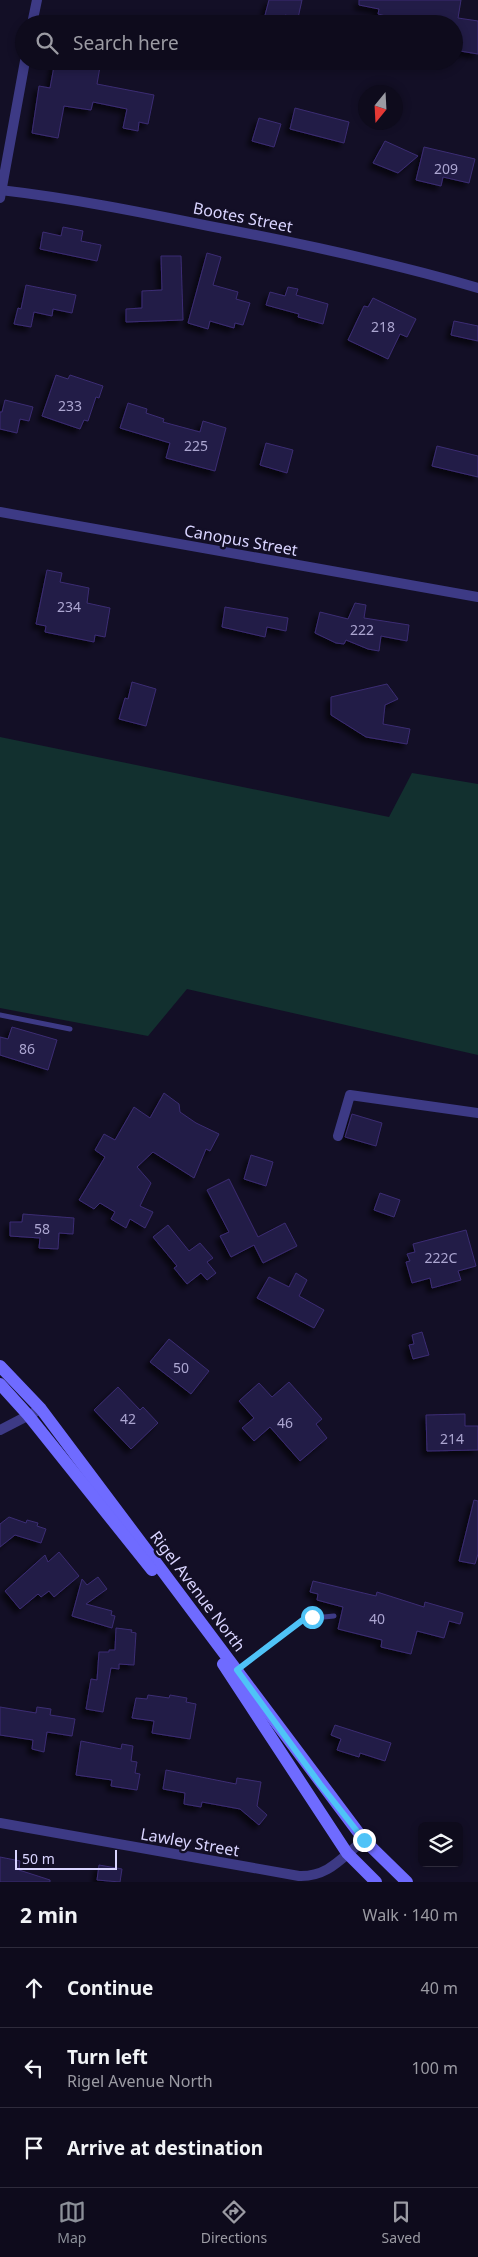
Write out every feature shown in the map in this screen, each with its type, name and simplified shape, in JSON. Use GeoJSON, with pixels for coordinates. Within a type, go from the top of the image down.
{"type":"FeatureCollection","features":[{"type":"Feature","properties":{"kind":"main road","name":"Rigel Avenue North"},"geometry":{"type":"LineString","coordinates":[[0,1366],[40,1410],[237,1670],[320,1784],[364,1840],[404,1881]]}},
{"type":"Feature","properties":{"kind":"main road","name":"Rigel Avenue North"},"geometry":{"type":"LineString","coordinates":[[0,1384],[28,1415],[148,1565],[226,1668],[347,1853],[376,1882]]}},
{"type":"Feature","properties":{"kind":"street"},"geometry":{"type":"LineString","coordinates":[[34,15],[37,0]]}},
{"type":"Feature","properties":{"kind":"street"},"geometry":{"type":"LineString","coordinates":[[0,193],[23,70]]}},
{"type":"Feature","properties":{"kind":"street","name":"Bootes Street"},"geometry":{"type":"LineString","coordinates":[[0,193],[139,212],[278,239],[422,272],[478,288]]}},
{"type":"Feature","properties":{"kind":"street","name":"Canopus Street"},"geometry":{"type":"LineString","coordinates":[[0,512],[478,596]]}},
{"type":"Feature","properties":{"kind":"street"},"geometry":{"type":"LineString","coordinates":[[338,1136],[350,1095],[478,1112]]}},
{"type":"Feature","properties":{"kind":"street"},"geometry":{"type":"LineString","coordinates":[[0,1430],[40,1410]]}},
{"type":"Feature","properties":{"kind":"street","name":"Lawley Street"},"geometry":{"type":"LineString","coordinates":[[0,1823],[299,1876],[314,1876],[323,1873],[332,1868],[364,1840]]}},
{"type":"Feature","properties":{"kind":"lane"},"geometry":{"type":"LineString","coordinates":[[0,1015],[70,1029]]}},
{"type":"Feature","properties":{"kind":"lane"},"geometry":{"type":"LineString","coordinates":[[237,1670],[304,1619],[334,1616]]}},
{"type":"Feature","properties":{"kind":"green space"},"geometry":{"type":"Polygon","coordinates":[[[0,737],[389,817],[412,773],[478,784],[478,1055],[187,989],[148,1036],[0,1008],[0,737]]]}},
{"type":"Feature","properties":{"kind":"building"},"geometry":{"type":"Polygon","coordinates":[[[269,0],[302,0],[299,15],[265,15],[269,0]]]}},
{"type":"Feature","properties":{"kind":"building"},"geometry":{"type":"Polygon","coordinates":[[[359,0],[461,0],[458,15],[382,15],[378,14],[379,9],[359,5],[359,0]]]}},
{"type":"Feature","properties":{"kind":"building"},"geometry":{"type":"Polygon","coordinates":[[[463,19],[478,21],[478,54],[463,52],[463,19]]]}},
{"type":"Feature","properties":{"kind":"building"},"geometry":{"type":"Polygon","coordinates":[[[53,70],[99,70],[97,84],[154,95],[148,124],[139,122],[138,131],[123,128],[127,109],[93,102],[91,110],[64,106],[58,138],[32,133],[39,86],[50,88],[53,70]]]}},
{"type":"Feature","properties":{"kind":"building"},"geometry":{"type":"Polygon","coordinates":[[[295,108],[349,122],[344,143],[290,129],[295,108]]]}},
{"type":"Feature","properties":{"kind":"building"},"geometry":{"type":"Polygon","coordinates":[[[259,118],[281,124],[274,147],[252,141],[259,118]]]}},
{"type":"Feature","properties":{"kind":"building"},"geometry":{"type":"Polygon","coordinates":[[[385,141],[418,156],[398,173],[373,163],[385,141]]]}},
{"type":"Feature","properties":{"kind":"building"},"geometry":{"type":"Polygon","coordinates":[[[424,147],[475,159],[469,183],[443,177],[441,186],[416,180],[424,147]]]}},
{"type":"Feature","properties":{"kind":"building"},"geometry":{"type":"Polygon","coordinates":[[[63,227],[83,231],[81,241],[101,245],[97,261],[40,249],[43,232],[61,236],[63,227]]]}},
{"type":"Feature","properties":{"kind":"building"},"geometry":{"type":"Polygon","coordinates":[[[207,253],[221,257],[213,285],[238,292],[236,299],[250,303],[243,325],[235,323],[234,328],[210,321],[208,329],[188,323],[207,253]]]}},
{"type":"Feature","properties":{"kind":"building"},"geometry":{"type":"Polygon","coordinates":[[[161,256],[181,256],[183,320],[126,322],[126,309],[142,308],[142,291],[162,290],[161,256]]]}},
{"type":"Feature","properties":{"kind":"building"},"geometry":{"type":"Polygon","coordinates":[[[26,285],[76,295],[72,313],[53,309],[52,316],[34,312],[31,327],[14,324],[18,308],[21,309],[26,285]]]}},
{"type":"Feature","properties":{"kind":"building"},"geometry":{"type":"Polygon","coordinates":[[[288,287],[298,289],[296,295],[328,304],[323,324],[298,317],[299,314],[266,305],[270,292],[285,296],[288,287]]]}},
{"type":"Feature","properties":{"kind":"building"},"geometry":{"type":"Polygon","coordinates":[[[373,298],[416,319],[407,337],[400,334],[388,359],[348,340],[364,306],[368,307],[373,298]]]}},
{"type":"Feature","properties":{"kind":"building"},"geometry":{"type":"Polygon","coordinates":[[[454,321],[478,326],[478,341],[451,335],[454,321]]]}},
{"type":"Feature","properties":{"kind":"building"},"geometry":{"type":"Polygon","coordinates":[[[56,375],[68,379],[70,375],[103,386],[99,398],[96,397],[88,421],[84,420],[80,429],[42,416],[56,375]]]}},
{"type":"Feature","properties":{"kind":"building"},"geometry":{"type":"Polygon","coordinates":[[[5,400],[33,407],[29,421],[20,419],[17,433],[0,429],[0,412],[2,412],[5,400]]]}},
{"type":"Feature","properties":{"kind":"building"},"geometry":{"type":"Polygon","coordinates":[[[128,403],[147,409],[146,413],[164,419],[163,422],[200,432],[203,421],[226,428],[215,471],[166,458],[170,443],[120,428],[128,403]]]}},
{"type":"Feature","properties":{"kind":"building"},"geometry":{"type":"Polygon","coordinates":[[[266,443],[293,450],[287,473],[260,465],[266,443]]]}},
{"type":"Feature","properties":{"kind":"building"},"geometry":{"type":"Polygon","coordinates":[[[437,446],[478,456],[478,477],[432,466],[437,446]]]}},
{"type":"Feature","properties":{"kind":"building"},"geometry":{"type":"Polygon","coordinates":[[[47,570],[62,573],[60,582],[89,588],[87,603],[110,608],[105,637],[95,635],[94,642],[45,632],[46,626],[36,624],[47,570]]]}},
{"type":"Feature","properties":{"kind":"building"},"geometry":{"type":"Polygon","coordinates":[[[355,603],[366,605],[364,618],[409,625],[407,641],[381,636],[379,651],[368,649],[346,640],[344,644],[336,643],[315,633],[320,612],[348,619],[355,603]]]}},
{"type":"Feature","properties":{"kind":"building"},"geometry":{"type":"Polygon","coordinates":[[[225,607],[288,618],[286,631],[267,627],[265,637],[222,627],[225,607]]]}},
{"type":"Feature","properties":{"kind":"building"},"geometry":{"type":"Polygon","coordinates":[[[132,682],[156,689],[146,726],[119,719],[125,698],[128,699],[132,682]]]}},
{"type":"Feature","properties":{"kind":"building"},"geometry":{"type":"Polygon","coordinates":[[[387,684],[398,699],[385,705],[383,724],[410,729],[407,744],[366,737],[331,715],[331,697],[387,684]]]}},
{"type":"Feature","properties":{"kind":"building"},"geometry":{"type":"Polygon","coordinates":[[[12,1027],[57,1040],[48,1070],[0,1055],[0,1037],[8,1039],[12,1027]]]}},
{"type":"Feature","properties":{"kind":"building"},"geometry":{"type":"Polygon","coordinates":[[[164,1093],[179,1104],[180,1112],[196,1123],[219,1134],[210,1151],[206,1149],[194,1178],[153,1152],[137,1167],[151,1183],[140,1206],[153,1212],[145,1228],[130,1219],[126,1228],[111,1219],[115,1212],[100,1203],[94,1209],[79,1200],[105,1157],[95,1150],[104,1134],[115,1140],[134,1107],[150,1118],[164,1093]]]}},
{"type":"Feature","properties":{"kind":"building"},"geometry":{"type":"Polygon","coordinates":[[[352,1114],[382,1123],[376,1146],[345,1137],[352,1114]]]}},
{"type":"Feature","properties":{"kind":"building"},"geometry":{"type":"Polygon","coordinates":[[[251,1155],[273,1162],[266,1186],[244,1179],[251,1155]]]}},
{"type":"Feature","properties":{"kind":"building"},"geometry":{"type":"Polygon","coordinates":[[[229,1179],[258,1237],[285,1223],[297,1246],[263,1263],[254,1245],[231,1257],[220,1236],[229,1232],[207,1190],[229,1179]]]}},
{"type":"Feature","properties":{"kind":"building"},"geometry":{"type":"Polygon","coordinates":[[[380,1193],[400,1200],[394,1217],[374,1210],[380,1193]]]}},
{"type":"Feature","properties":{"kind":"building"},"geometry":{"type":"Polygon","coordinates":[[[23,1214],[74,1218],[73,1234],[59,1233],[58,1249],[39,1248],[40,1238],[10,1236],[10,1222],[22,1222],[23,1214]]]}},
{"type":"Feature","properties":{"kind":"building"},"geometry":{"type":"Polygon","coordinates":[[[168,1225],[189,1251],[200,1243],[213,1258],[207,1262],[216,1273],[207,1280],[201,1273],[187,1284],[174,1268],[177,1266],[153,1237],[168,1225]]]}},
{"type":"Feature","properties":{"kind":"building"},"geometry":{"type":"Polygon","coordinates":[[[466,1230],[476,1266],[458,1271],[461,1280],[432,1288],[430,1278],[412,1283],[406,1262],[410,1261],[407,1254],[415,1252],[413,1244],[466,1230]]]}},
{"type":"Feature","properties":{"kind":"building"},"geometry":{"type":"Polygon","coordinates":[[[296,1273],[307,1280],[299,1296],[324,1310],[314,1328],[257,1298],[269,1277],[289,1287],[296,1273]]]}},
{"type":"Feature","properties":{"kind":"building"},"geometry":{"type":"Polygon","coordinates":[[[422,1332],[429,1355],[413,1359],[409,1345],[414,1344],[412,1335],[422,1332]]]}},
{"type":"Feature","properties":{"kind":"building"},"geometry":{"type":"Polygon","coordinates":[[[169,1339],[209,1371],[191,1394],[150,1362],[169,1339]]]}},
{"type":"Feature","properties":{"kind":"building"},"geometry":{"type":"Polygon","coordinates":[[[289,1382],[322,1419],[316,1424],[327,1438],[300,1461],[270,1427],[254,1441],[242,1428],[254,1418],[239,1401],[259,1383],[272,1397],[289,1382]]]}},
{"type":"Feature","properties":{"kind":"building"},"geometry":{"type":"Polygon","coordinates":[[[118,1387],[140,1410],[143,1407],[158,1423],[131,1449],[94,1410],[118,1387]]]}},
{"type":"Feature","properties":{"kind":"building"},"geometry":{"type":"Polygon","coordinates":[[[465,1414],[465,1426],[478,1426],[478,1450],[427,1451],[426,1415],[465,1414]]]}},
{"type":"Feature","properties":{"kind":"building"},"geometry":{"type":"Polygon","coordinates":[[[474,1500],[478,1501],[478,1554],[475,1564],[459,1561],[474,1500]]]}},
{"type":"Feature","properties":{"kind":"building"},"geometry":{"type":"Polygon","coordinates":[[[9,1517],[26,1523],[27,1520],[38,1523],[37,1526],[46,1529],[41,1543],[15,1535],[0,1547],[0,1524],[9,1517]]]}},
{"type":"Feature","properties":{"kind":"building"},"geometry":{"type":"Polygon","coordinates":[[[59,1552],[79,1576],[54,1597],[49,1591],[41,1597],[38,1594],[20,1609],[5,1591],[45,1555],[48,1562],[59,1552]]]}},
{"type":"Feature","properties":{"kind":"building"},"geometry":{"type":"Polygon","coordinates":[[[98,1577],[107,1589],[86,1604],[112,1611],[111,1615],[115,1616],[112,1628],[72,1616],[82,1579],[87,1585],[98,1577]]]}},
{"type":"Feature","properties":{"kind":"building"},"geometry":{"type":"Polygon","coordinates":[[[313,1581],[376,1596],[377,1592],[424,1607],[425,1602],[463,1613],[460,1624],[449,1621],[444,1638],[417,1631],[411,1654],[381,1647],[382,1640],[338,1629],[343,1607],[317,1600],[318,1594],[310,1592],[313,1581]]]}},
{"type":"Feature","properties":{"kind":"building"},"geometry":{"type":"Polygon","coordinates":[[[116,1628],[132,1630],[131,1632],[136,1633],[134,1665],[119,1664],[119,1669],[111,1668],[103,1712],[86,1709],[91,1679],[97,1680],[99,1652],[115,1650],[116,1628]]]}},
{"type":"Feature","properties":{"kind":"building"},"geometry":{"type":"Polygon","coordinates":[[[148,1695],[169,1698],[170,1695],[187,1698],[186,1702],[196,1704],[190,1739],[152,1733],[154,1721],[132,1718],[136,1698],[147,1699],[148,1695]]]}},
{"type":"Feature","properties":{"kind":"building"},"geometry":{"type":"Polygon","coordinates":[[[0,1707],[36,1713],[37,1707],[51,1709],[50,1715],[75,1719],[72,1736],[47,1732],[44,1752],[32,1749],[33,1740],[0,1735],[0,1707]]]}},
{"type":"Feature","properties":{"kind":"building"},"geometry":{"type":"Polygon","coordinates":[[[335,1725],[391,1743],[385,1761],[360,1753],[359,1757],[337,1750],[341,1739],[331,1735],[335,1725]]]}},
{"type":"Feature","properties":{"kind":"building"},"geometry":{"type":"Polygon","coordinates":[[[81,1741],[121,1749],[122,1744],[133,1746],[131,1761],[137,1762],[135,1773],[140,1774],[137,1790],[111,1786],[112,1780],[76,1775],[81,1741]]]}},
{"type":"Feature","properties":{"kind":"building"},"geometry":{"type":"Polygon","coordinates":[[[166,1770],[236,1784],[237,1778],[261,1782],[257,1806],[267,1815],[259,1825],[240,1809],[202,1802],[201,1807],[184,1804],[185,1793],[163,1789],[166,1770]]]}},
{"type":"Feature","properties":{"kind":"building"},"geometry":{"type":"Polygon","coordinates":[[[0,1857],[20,1861],[19,1870],[50,1880],[50,1882],[0,1882],[0,1857]]]}},
{"type":"Feature","properties":{"kind":"building"},"geometry":{"type":"Polygon","coordinates":[[[99,1865],[122,1869],[120,1882],[97,1880],[99,1865]]]}},
{"type":"Feature","properties":{"kind":"route"},"geometry":{"type":"LineString","coordinates":[[312,1617],[304,1619],[237,1670],[320,1784],[364,1840]]}}]}
